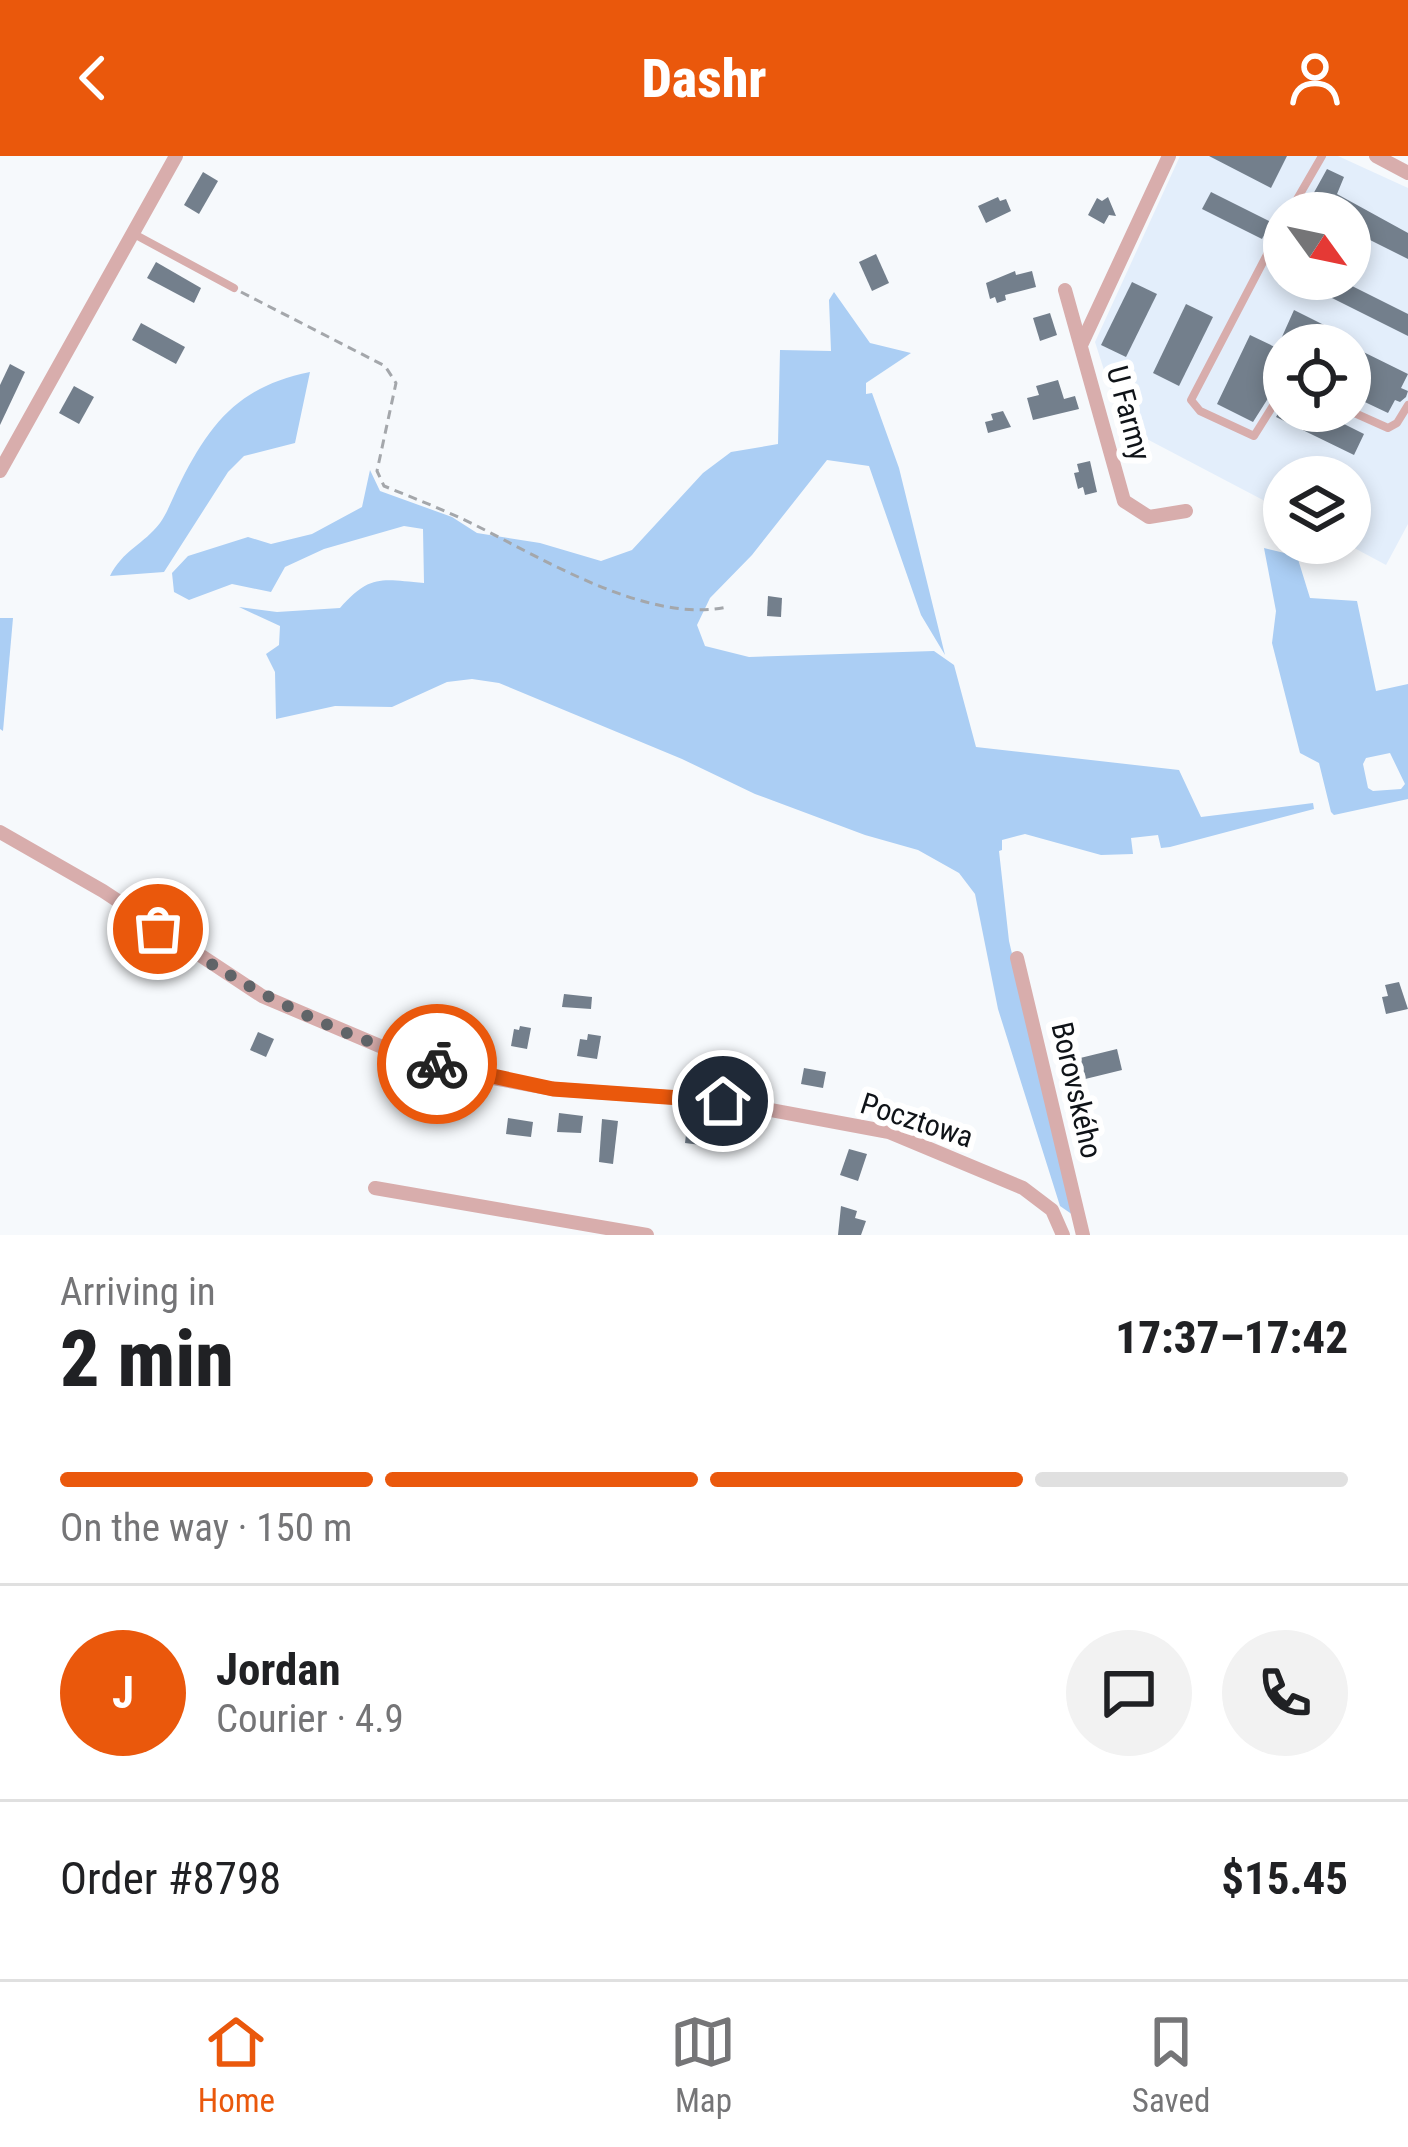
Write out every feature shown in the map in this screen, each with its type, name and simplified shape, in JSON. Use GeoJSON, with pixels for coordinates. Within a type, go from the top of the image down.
{"type":"FeatureCollection","features":[{"type":"Feature","properties":{"kind":"street"},"geometry":{"type":"LineString","coordinates":[[0,471],[176,156]]}},
{"type":"Feature","properties":{"kind":"street","name":"U Farmy"},"geometry":{"type":"LineString","coordinates":[[1082,343],[1169,156]]}},
{"type":"Feature","properties":{"kind":"street"},"geometry":{"type":"LineString","coordinates":[[1376,156],[1408,173]]}},
{"type":"Feature","properties":{"kind":"street","name":"U Farmy"},"geometry":{"type":"LineString","coordinates":[[1065,290],[1124,501],[1148,518],[1186,511]]}},
{"type":"Feature","properties":{"kind":"street","name":"Pocztowa"},"geometry":{"type":"LineString","coordinates":[[0,832],[104,892],[262,996],[374,1044],[471,1074],[553,1089],[723,1101],[889,1132],[1040,1198],[1052,1210],[1063,1235]]}},
{"type":"Feature","properties":{"kind":"street","name":"Borovského"},"geometry":{"type":"LineString","coordinates":[[1017,958],[1083,1235]]}},
{"type":"Feature","properties":{"kind":"street"},"geometry":{"type":"LineString","coordinates":[[376,1188],[647,1235]]}},
{"type":"Feature","properties":{"kind":"lane"},"geometry":{"type":"LineString","coordinates":[[1301,192],[1322,156]]}},
{"type":"Feature","properties":{"kind":"lane"},"geometry":{"type":"LineString","coordinates":[[133,233],[234,288]]}},
{"type":"Feature","properties":{"kind":"lane"},"geometry":{"type":"LineString","coordinates":[[1263,261],[1191,400],[1199,411],[1254,436],[1263,422]]}},
{"type":"Feature","properties":{"kind":"lane"},"geometry":{"type":"LineString","coordinates":[[1371,420],[1388,428],[1408,405]]}},
{"type":"Feature","properties":{"kind":"path"},"geometry":{"type":"LineString","coordinates":[[234,288],[386,366],[396,383],[377,471],[384,486],[440,508],[586,584],[703,612],[727,607]]}},
{"type":"Feature","properties":{"kind":"shaded area"},"geometry":{"type":"Polygon","coordinates":[[[1180,156],[1338,156],[1408,188],[1408,524],[1386,565],[1371,557],[1371,456],[1263,456],[1263,500],[1122,426],[1095,342],[1180,156]]]}},
{"type":"Feature","properties":{"kind":"shaded area"},"geometry":{"type":"Polygon","coordinates":[[[834,292],[870,343],[911,353],[866,383],[866,394],[872,393],[899,468],[945,655],[921,615],[869,466],[827,460],[752,555],[710,598],[697,625],[705,646],[749,657],[934,651],[954,665],[976,747],[1179,770],[1201,817],[1313,803],[1314,809],[1170,847],[1161,848],[1158,835],[1131,838],[1133,854],[1101,855],[1025,834],[1002,840],[999,851],[1009,941],[1073,1215],[1060,1206],[998,1009],[975,894],[959,873],[918,850],[755,794],[499,683],[447,682],[392,707],[335,706],[276,719],[275,672],[266,654],[279,645],[280,626],[239,607],[277,612],[340,608],[377,581],[424,583],[423,529],[404,526],[324,549],[285,567],[271,592],[232,584],[189,600],[174,592],[172,573],[188,556],[248,537],[271,544],[312,534],[362,507],[370,470],[380,491],[452,517],[477,533],[540,543],[601,561],[632,550],[703,473],[731,452],[778,444],[780,350],[831,351],[829,300],[834,292]]]}},
{"type":"Feature","properties":{"kind":"shaded area"},"geometry":{"type":"Polygon","coordinates":[[[310,372],[295,443],[244,456],[228,472],[164,572],[110,576],[160,523],[217,423],[265,386],[310,372]]]}},
{"type":"Feature","properties":{"kind":"shaded area"},"geometry":{"type":"Polygon","coordinates":[[[1267,564],[1299,564],[1310,598],[1357,601],[1376,691],[1408,684],[1408,799],[1331,812],[1319,763],[1300,753],[1272,643],[1276,611],[1267,564]],[[1390,753],[1366,758],[1368,788],[1401,789],[1405,784],[1390,753]]]}},
{"type":"Feature","properties":{"kind":"shaded area"},"geometry":{"type":"Polygon","coordinates":[[[0,618],[13,618],[3,731],[0,729],[0,618]]]}},
{"type":"Feature","properties":{"kind":"building"},"geometry":{"type":"Polygon","coordinates":[[[1209,156],[1287,156],[1271,188],[1209,156]]]}},
{"type":"Feature","properties":{"kind":"building"},"geometry":{"type":"Polygon","coordinates":[[[1327,169],[1344,177],[1338,192],[1314,192],[1327,169]]]}},
{"type":"Feature","properties":{"kind":"building"},"geometry":{"type":"Polygon","coordinates":[[[203,172],[218,181],[199,214],[184,205],[203,172]]]}},
{"type":"Feature","properties":{"kind":"building"},"geometry":{"type":"Polygon","coordinates":[[[1211,192],[1263,218],[1263,237],[1262,239],[1202,209],[1211,192]]]}},
{"type":"Feature","properties":{"kind":"building"},"geometry":{"type":"Polygon","coordinates":[[[998,197],[1006,199],[1011,211],[986,223],[978,206],[998,197]]]}},
{"type":"Feature","properties":{"kind":"building"},"geometry":{"type":"Polygon","coordinates":[[[1108,197],[1116,216],[1109,215],[1104,224],[1088,215],[1097,198],[1108,197]]]}},
{"type":"Feature","properties":{"kind":"building"},"geometry":{"type":"Polygon","coordinates":[[[1371,213],[1408,233],[1408,259],[1371,240],[1371,213]]]}},
{"type":"Feature","properties":{"kind":"building"},"geometry":{"type":"Polygon","coordinates":[[[876,254],[889,283],[872,291],[859,262],[876,254]]]}},
{"type":"Feature","properties":{"kind":"building"},"geometry":{"type":"Polygon","coordinates":[[[156,262],[201,288],[194,303],[147,278],[156,262]]]}},
{"type":"Feature","properties":{"kind":"building"},"geometry":{"type":"Polygon","coordinates":[[[1015,271],[1016,275],[1032,271],[1036,287],[1005,295],[1006,300],[997,303],[995,297],[990,299],[986,283],[1015,271]]]}},
{"type":"Feature","properties":{"kind":"building"},"geometry":{"type":"Polygon","coordinates":[[[1132,282],[1157,294],[1126,357],[1101,345],[1132,282]]]}},
{"type":"Feature","properties":{"kind":"building"},"geometry":{"type":"Polygon","coordinates":[[[1371,296],[1408,314],[1408,336],[1336,300],[1371,300],[1371,296]]]}},
{"type":"Feature","properties":{"kind":"building"},"geometry":{"type":"Polygon","coordinates":[[[1186,304],[1213,317],[1179,386],[1153,373],[1186,304]]]}},
{"type":"Feature","properties":{"kind":"building"},"geometry":{"type":"Polygon","coordinates":[[[1294,310],[1322,324],[1288,324],[1294,310]]]}},
{"type":"Feature","properties":{"kind":"building"},"geometry":{"type":"Polygon","coordinates":[[[1050,313],[1057,335],[1040,341],[1033,318],[1050,313]]]}},
{"type":"Feature","properties":{"kind":"building"},"geometry":{"type":"Polygon","coordinates":[[[141,323],[185,347],[176,364],[132,340],[141,323]]]}},
{"type":"Feature","properties":{"kind":"building"},"geometry":{"type":"Polygon","coordinates":[[[1250,335],[1263,341],[1263,406],[1253,422],[1217,404],[1250,335]]]}},
{"type":"Feature","properties":{"kind":"building"},"geometry":{"type":"Polygon","coordinates":[[[1371,356],[1408,374],[1401,388],[1408,391],[1406,397],[1395,400],[1388,413],[1371,405],[1371,356]]]}},
{"type":"Feature","properties":{"kind":"building"},"geometry":{"type":"Polygon","coordinates":[[[10,364],[25,372],[0,425],[0,385],[10,364]]]}},
{"type":"Feature","properties":{"kind":"building"},"geometry":{"type":"Polygon","coordinates":[[[1058,380],[1064,399],[1075,396],[1079,409],[1033,420],[1027,398],[1039,395],[1036,386],[1058,380]]]}},
{"type":"Feature","properties":{"kind":"building"},"geometry":{"type":"Polygon","coordinates":[[[74,386],[94,397],[79,424],[59,413],[74,386]]]}},
{"type":"Feature","properties":{"kind":"building"},"geometry":{"type":"Polygon","coordinates":[[[1003,411],[1011,427],[988,433],[985,422],[993,420],[991,414],[1003,411]]]}},
{"type":"Feature","properties":{"kind":"building"},"geometry":{"type":"Polygon","coordinates":[[[1307,432],[1360,432],[1364,434],[1354,455],[1307,432]]]}},
{"type":"Feature","properties":{"kind":"building"},"geometry":{"type":"Polygon","coordinates":[[[1090,461],[1097,492],[1085,495],[1074,473],[1079,472],[1077,464],[1090,461]]]}},
{"type":"Feature","properties":{"kind":"building"},"geometry":{"type":"Polygon","coordinates":[[[768,596],[782,598],[781,617],[767,616],[768,596]]]}},
{"type":"Feature","properties":{"kind":"building"},"geometry":{"type":"Polygon","coordinates":[[[1399,982],[1408,1009],[1386,1014],[1385,985],[1399,982]]]}},
{"type":"Feature","properties":{"kind":"building"},"geometry":{"type":"Polygon","coordinates":[[[564,994],[592,997],[591,1009],[562,1007],[564,994]]]}},
{"type":"Feature","properties":{"kind":"building"},"geometry":{"type":"Polygon","coordinates":[[[531,1028],[527,1049],[511,1046],[514,1029],[531,1028]]]}},
{"type":"Feature","properties":{"kind":"building"},"geometry":{"type":"Polygon","coordinates":[[[258,1032],[274,1039],[266,1057],[250,1050],[258,1032]]]}},
{"type":"Feature","properties":{"kind":"building"},"geometry":{"type":"Polygon","coordinates":[[[588,1034],[601,1036],[597,1059],[577,1056],[580,1039],[587,1040],[588,1034]]]}},
{"type":"Feature","properties":{"kind":"building"},"geometry":{"type":"Polygon","coordinates":[[[1117,1049],[1122,1070],[1073,1082],[1068,1061],[1117,1049]]]}},
{"type":"Feature","properties":{"kind":"building"},"geometry":{"type":"Polygon","coordinates":[[[804,1068],[826,1072],[823,1088],[801,1084],[804,1068]]]}},
{"type":"Feature","properties":{"kind":"building"},"geometry":{"type":"Polygon","coordinates":[[[559,1113],[583,1116],[581,1133],[557,1132],[559,1113]]]}},
{"type":"Feature","properties":{"kind":"building"},"geometry":{"type":"Polygon","coordinates":[[[508,1118],[533,1122],[531,1137],[506,1134],[508,1118]]]}},
{"type":"Feature","properties":{"kind":"building"},"geometry":{"type":"Polygon","coordinates":[[[602,1119],[618,1121],[613,1164],[599,1162],[602,1119]]]}},
{"type":"Feature","properties":{"kind":"building"},"geometry":{"type":"Polygon","coordinates":[[[724,1122],[735,1124],[732,1149],[685,1143],[687,1126],[723,1135],[724,1122]]]}},
{"type":"Feature","properties":{"kind":"building"},"geometry":{"type":"Polygon","coordinates":[[[849,1149],[867,1154],[858,1181],[840,1175],[849,1149]]]}},
{"type":"Feature","properties":{"kind":"building"},"geometry":{"type":"Polygon","coordinates":[[[841,1206],[857,1211],[855,1218],[866,1221],[861,1235],[838,1235],[841,1206]]]}},
{"type":"Feature","properties":{"kind":"way so far"},"geometry":{"type":"LineString","coordinates":[[158,929],[262,996],[332,1028],[437,1064]]}},
{"type":"Feature","properties":{"kind":"route"},"geometry":{"type":"LineString","coordinates":[[437,1064],[553,1089],[723,1101]]}}]}
